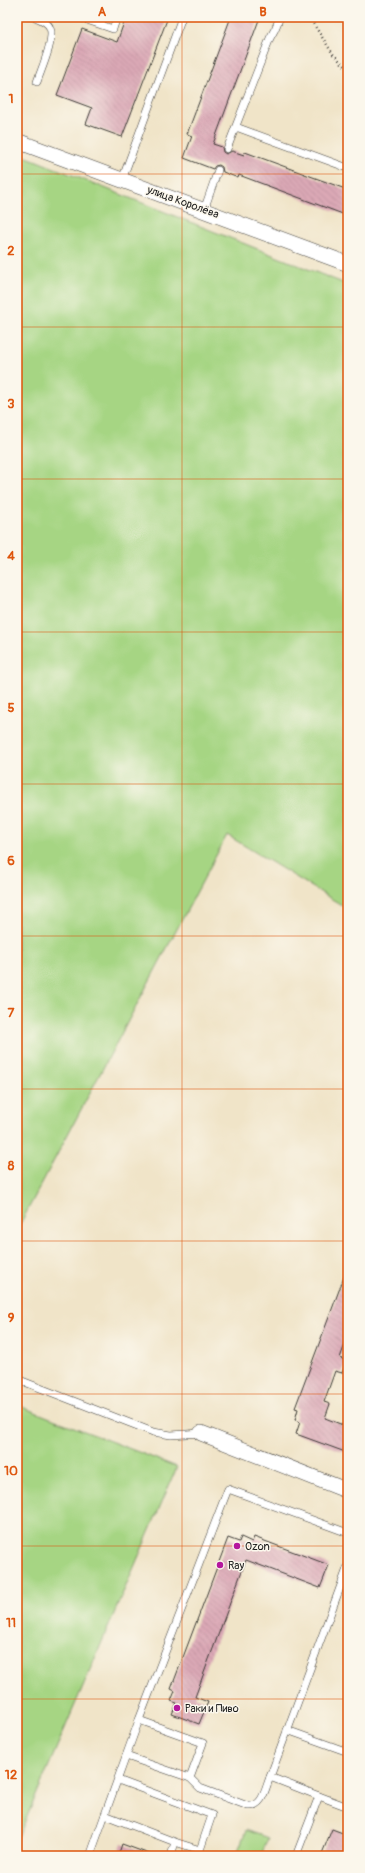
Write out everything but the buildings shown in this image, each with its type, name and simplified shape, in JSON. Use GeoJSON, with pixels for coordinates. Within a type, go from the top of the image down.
{"type":"FeatureCollection","features":[{"type":"Feature","properties":{"kind":"street","name":"улица Королёва"},"geometry":{"type":"LineString","coordinates":[[17,141],[348,264]]}},
{"type":"Feature","properties":{"kind":"street"},"geometry":{"type":"LineString","coordinates":[[201,1432],[348,1491]]}},
{"type":"Feature","properties":{"kind":"lane"},"geometry":{"type":"LineString","coordinates":[[35,17],[44,21],[50,28],[51,40],[37,82]]}},
{"type":"Feature","properties":{"kind":"lane"},"geometry":{"type":"LineString","coordinates":[[85,17],[84,19],[113,29],[118,17]]}},
{"type":"Feature","properties":{"kind":"lane"},"geometry":{"type":"LineString","coordinates":[[122,180],[182,17]]}},
{"type":"Feature","properties":{"kind":"lane"},"geometry":{"type":"LineString","coordinates":[[227,149],[270,38],[276,29],[280,17]]}},
{"type":"Feature","properties":{"kind":"lane"},"geometry":{"type":"LineString","coordinates":[[236,128],[348,168]]}},
{"type":"Feature","properties":{"kind":"lane"},"geometry":{"type":"LineString","coordinates":[[204,210],[218,170]]}},
{"type":"Feature","properties":{"kind":"lane"},"geometry":{"type":"LineString","coordinates":[[17,1379],[153,1432],[171,1435],[201,1432]]}},
{"type":"Feature","properties":{"kind":"lane"},"geometry":{"type":"LineString","coordinates":[[90,1856],[139,1720],[228,1489],[348,1532]]}},
{"type":"Feature","properties":{"kind":"lane"},"geometry":{"type":"LineString","coordinates":[[126,1756],[190,1778],[200,1788],[248,1806],[255,1806],[259,1804],[346,1579],[348,1566]]}},
{"type":"Feature","properties":{"kind":"lane"},"geometry":{"type":"LineString","coordinates":[[139,1720],[203,1743],[190,1778]]}},
{"type":"Feature","properties":{"kind":"lane"},"geometry":{"type":"LineString","coordinates":[[287,1730],[348,1752]]}},
{"type":"Feature","properties":{"kind":"lane"},"geometry":{"type":"LineString","coordinates":[[270,1776],[348,1807]]}},
{"type":"Feature","properties":{"kind":"lane"},"geometry":{"type":"LineString","coordinates":[[105,1815],[200,1850],[212,1815],[118,1780]]}},
{"type":"Feature","properties":{"kind":"lane"},"geometry":{"type":"LineString","coordinates":[[296,1856],[319,1796]]}},
{"type":"Feature","properties":{"kind":"lane"},"geometry":{"type":"LineString","coordinates":[[170,1856],[175,1842]]}},
{"type":"Feature","properties":{"kind":"path"},"geometry":{"type":"LineString","coordinates":[[310,17],[333,54],[348,69]]}},
{"type":"Feature","properties":{"kind":"green space"},"geometry":{"type":"Polygon","coordinates":[[[17,153],[348,285],[348,909],[227,835],[17,1230],[17,153]]]}},
{"type":"Feature","properties":{"kind":"green space"},"geometry":{"type":"Polygon","coordinates":[[[17,1405],[177,1467],[17,1840],[17,1405]]]}},
{"type":"Feature","properties":{"kind":"green space"},"geometry":{"type":"Polygon","coordinates":[[[246,1830],[268,1838],[261,1856],[236,1856],[246,1830]]]}},
{"type":"Feature","properties":{"kind":"place","name":"Ozon"},"geometry":{"type":"Point","coordinates":[237,1546]}},
{"type":"Feature","properties":{"kind":"place","name":"Ray"},"geometry":{"type":"Point","coordinates":[220,1565]}},
{"type":"Feature","properties":{"kind":"place","name":"Раки и Пиво"},"geometry":{"type":"Point","coordinates":[177,1708]}}]}
